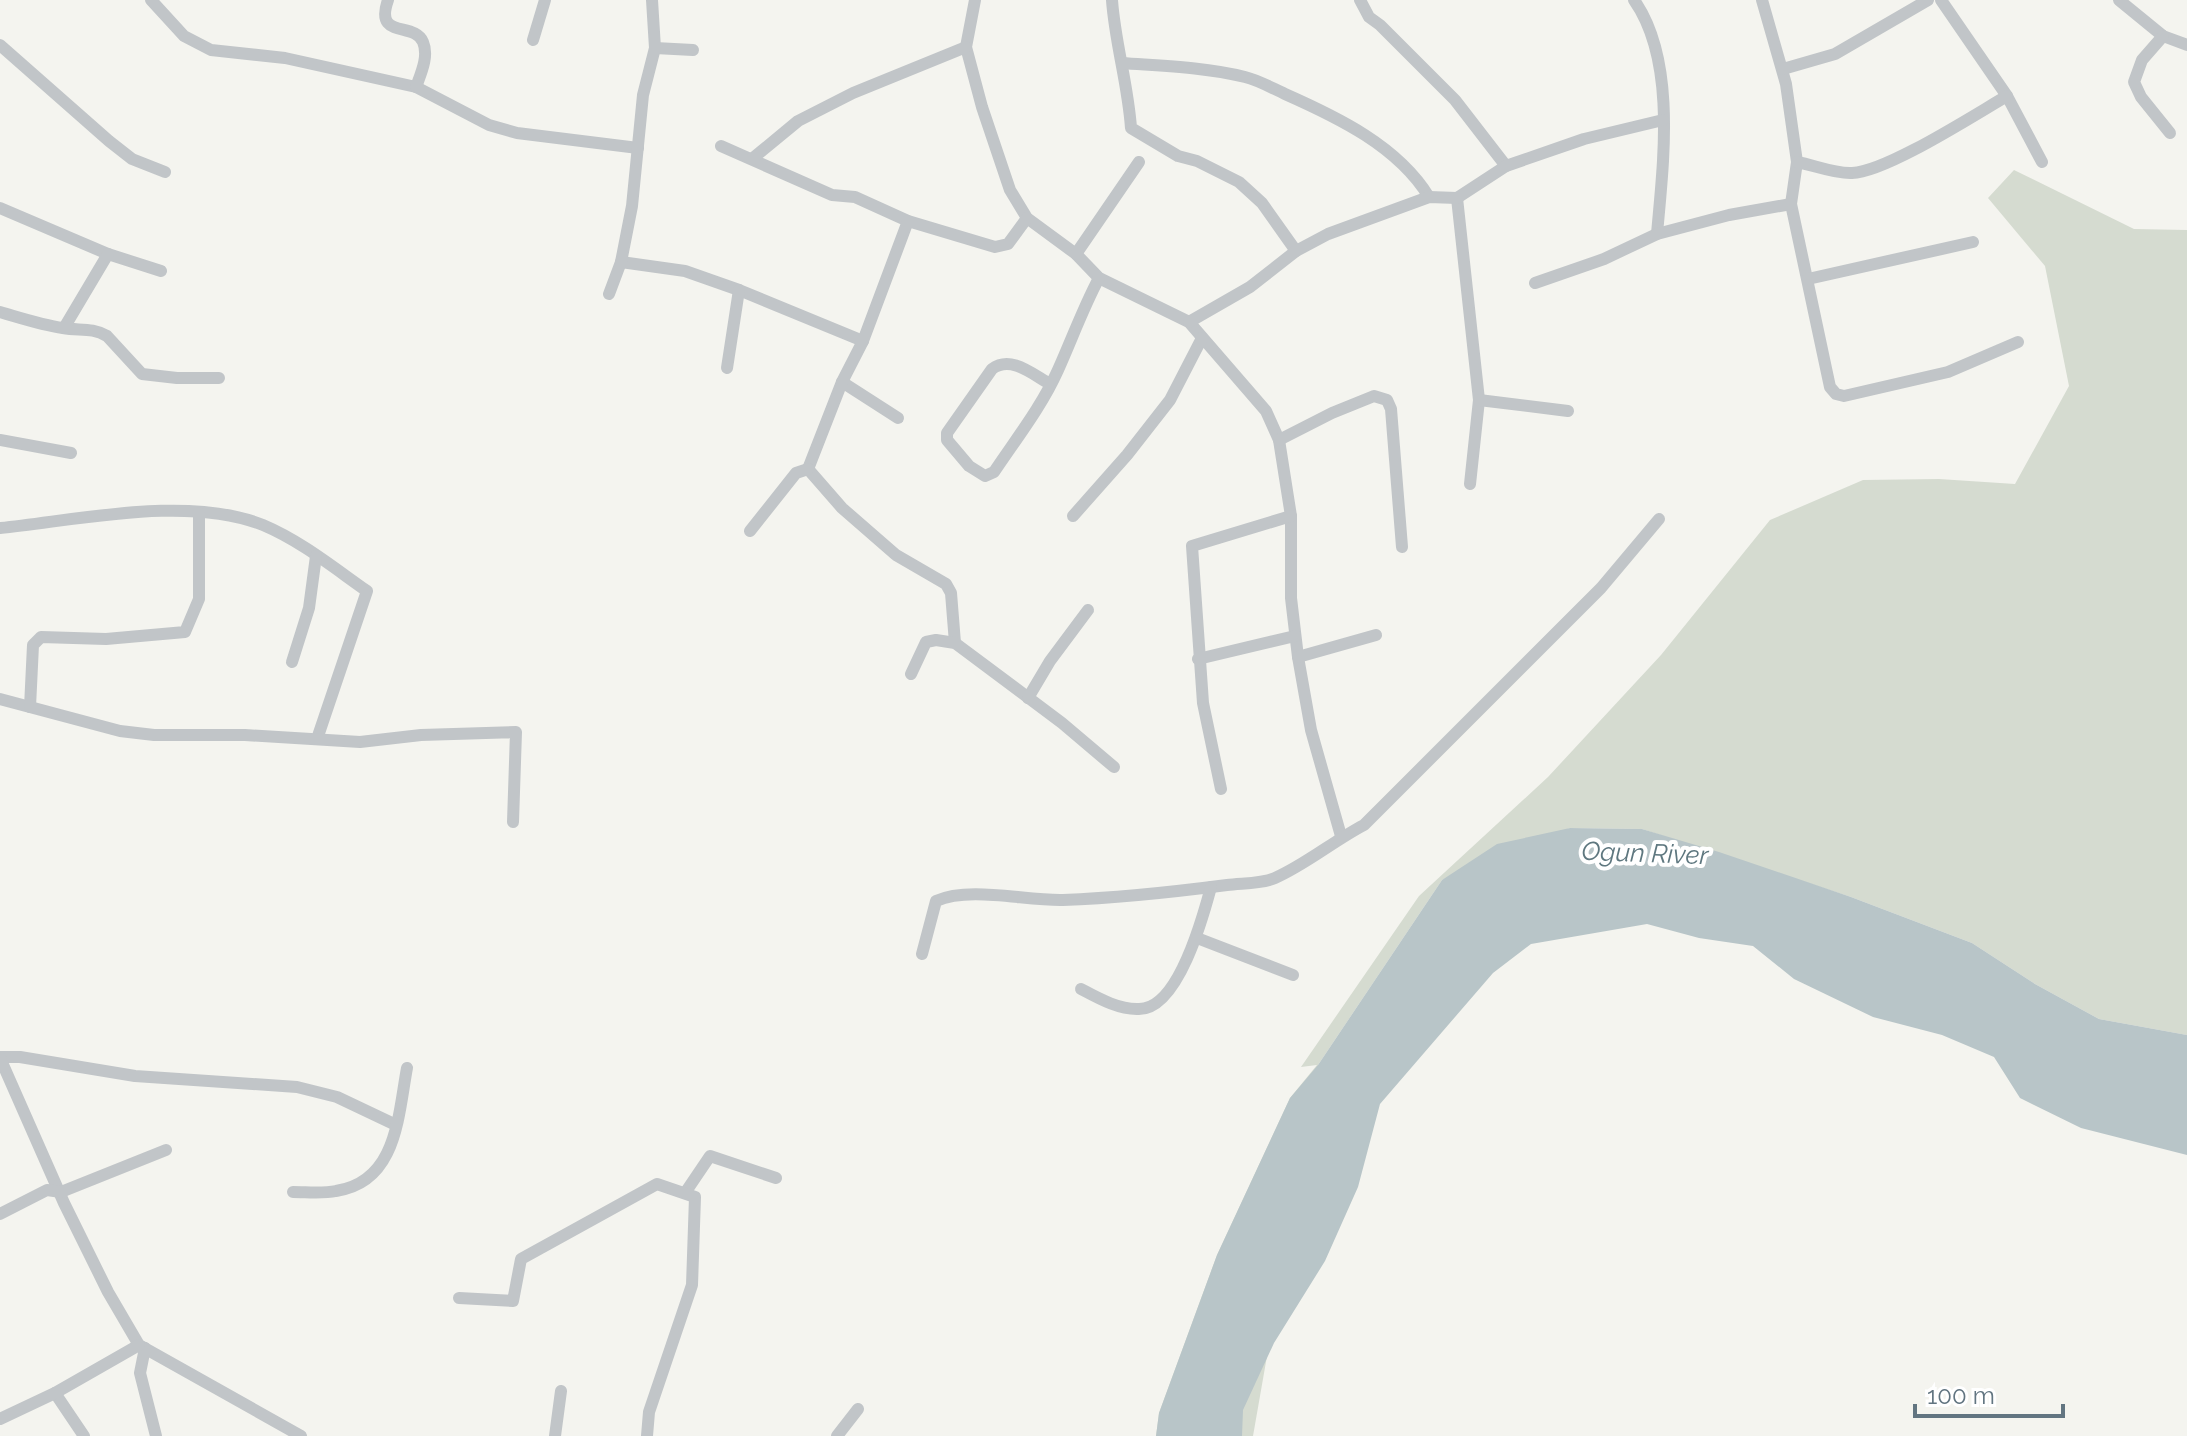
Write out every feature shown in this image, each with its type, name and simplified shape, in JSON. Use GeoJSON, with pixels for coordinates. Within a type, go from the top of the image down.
{"type":"FeatureCollection","features":[{"type":"Feature","properties":{"kind":"street"},"geometry":{"type":"LineString","coordinates":[[151,0],[184,36],[211,50],[285,58],[416,87],[489,125],[517,133],[638,148]]}},
{"type":"Feature","properties":{"kind":"street"},"geometry":{"type":"LineString","coordinates":[[388,0],[384,11],[386,21],[420,37],[424,43],[425,61],[416,87]]}},
{"type":"Feature","properties":{"kind":"street"},"geometry":{"type":"LineString","coordinates":[[533,40],[545,0]]}},
{"type":"Feature","properties":{"kind":"street"},"geometry":{"type":"LineString","coordinates":[[609,294],[621,262],[632,206],[643,95],[655,48],[652,0]]}},
{"type":"Feature","properties":{"kind":"street"},"geometry":{"type":"LineString","coordinates":[[975,0],[966,47],[1010,190],[1027,218],[1076,254],[1099,278],[1189,322],[1261,402],[1279,440],[1291,516],[1291,598],[1298,657],[1311,730],[1341,836]]}},
{"type":"Feature","properties":{"kind":"street"},"geometry":{"type":"LineString","coordinates":[[1112,0],[1115,38],[1128,95],[1131,128],[1178,156],[1197,161],[1239,182],[1262,203],[1296,251]]}},
{"type":"Feature","properties":{"kind":"street"},"geometry":{"type":"LineString","coordinates":[[1360,0],[1369,17],[1455,100],[1506,166]]}},
{"type":"Feature","properties":{"kind":"street"},"geometry":{"type":"LineString","coordinates":[[1634,0],[1649,29],[1660,74],[1663,120],[1657,234]]}},
{"type":"Feature","properties":{"kind":"street"},"geometry":{"type":"LineString","coordinates":[[1762,0],[1783,69],[1797,162],[1791,204],[1830,387],[1836,394],[1844,396],[1948,372],[2018,342]]}},
{"type":"Feature","properties":{"kind":"street"},"geometry":{"type":"LineString","coordinates":[[1783,69],[1835,54],[1928,0]]}},
{"type":"Feature","properties":{"kind":"street"},"geometry":{"type":"LineString","coordinates":[[1941,0],[2007,96],[2042,162]]}},
{"type":"Feature","properties":{"kind":"street"},"geometry":{"type":"LineString","coordinates":[[2122,1],[2163,36],[2187,45]]}},
{"type":"Feature","properties":{"kind":"street"},"geometry":{"type":"LineString","coordinates":[[2163,36],[2142,60],[2134,82],[2141,97],[2170,133]]}},
{"type":"Feature","properties":{"kind":"street"},"geometry":{"type":"LineString","coordinates":[[0,45],[132,159],[165,172]]}},
{"type":"Feature","properties":{"kind":"street"},"geometry":{"type":"LineString","coordinates":[[752,159],[798,121],[853,93],[966,47]]}},
{"type":"Feature","properties":{"kind":"street"},"geometry":{"type":"LineString","coordinates":[[655,48],[693,50]]}},
{"type":"Feature","properties":{"kind":"street"},"geometry":{"type":"LineString","coordinates":[[1122,63],[1187,67],[1260,83],[1321,110],[1368,138],[1400,163],[1429,197]]}},
{"type":"Feature","properties":{"kind":"street"},"geometry":{"type":"LineString","coordinates":[[1797,162],[1847,174],[1860,173],[1898,156],[2007,96]]}},
{"type":"Feature","properties":{"kind":"street"},"geometry":{"type":"LineString","coordinates":[[1189,322],[1250,287],[1296,251],[1328,234],[1429,197],[1457,198],[1506,166],[1584,139],[1663,120]]}},
{"type":"Feature","properties":{"kind":"street"},"geometry":{"type":"LineString","coordinates":[[721,146],[832,195],[855,197],[908,221],[995,247],[1008,244],[1027,218]]}},
{"type":"Feature","properties":{"kind":"street"},"geometry":{"type":"LineString","coordinates":[[1076,254],[1139,162]]}},
{"type":"Feature","properties":{"kind":"street"},"geometry":{"type":"LineString","coordinates":[[1457,198],[1479,400],[1470,484]]}},
{"type":"Feature","properties":{"kind":"street"},"geometry":{"type":"LineString","coordinates":[[1535,283],[1604,259],[1657,234],[1729,215],[1791,204]]}},
{"type":"Feature","properties":{"kind":"street"},"geometry":{"type":"LineString","coordinates":[[0,208],[108,254],[161,271]]}},
{"type":"Feature","properties":{"kind":"street"},"geometry":{"type":"LineString","coordinates":[[808,469],[842,382],[863,341],[908,221]]}},
{"type":"Feature","properties":{"kind":"street"},"geometry":{"type":"LineString","coordinates":[[1808,279],[1973,242]]}},
{"type":"Feature","properties":{"kind":"street"},"geometry":{"type":"LineString","coordinates":[[64,328],[108,254]]}},
{"type":"Feature","properties":{"kind":"street"},"geometry":{"type":"LineString","coordinates":[[621,262],[685,271],[863,341]]}},
{"type":"Feature","properties":{"kind":"street"},"geometry":{"type":"LineString","coordinates":[[1050,384],[1009,362],[999,363],[947,433],[947,440],[976,471],[990,475],[1050,384],[1099,278]]}},
{"type":"Feature","properties":{"kind":"street"},"geometry":{"type":"LineString","coordinates":[[727,368],[739,290]]}},
{"type":"Feature","properties":{"kind":"street"},"geometry":{"type":"LineString","coordinates":[[0,312],[64,328],[93,329],[107,336],[142,374],[219,378]]}},
{"type":"Feature","properties":{"kind":"street"},"geometry":{"type":"LineString","coordinates":[[1073,516],[1170,400],[1202,338]]}},
{"type":"Feature","properties":{"kind":"street"},"geometry":{"type":"LineString","coordinates":[[842,382],[898,418]]}},
{"type":"Feature","properties":{"kind":"street"},"geometry":{"type":"LineString","coordinates":[[1279,440],[1374,396],[1387,400],[1391,409],[1402,547]]}},
{"type":"Feature","properties":{"kind":"street"},"geometry":{"type":"LineString","coordinates":[[1479,400],[1568,411]]}},
{"type":"Feature","properties":{"kind":"street"},"geometry":{"type":"LineString","coordinates":[[0,440],[71,453]]}},
{"type":"Feature","properties":{"kind":"street"},"geometry":{"type":"LineString","coordinates":[[750,531],[796,473],[808,469]]}},
{"type":"Feature","properties":{"kind":"street"},"geometry":{"type":"LineString","coordinates":[[808,469],[842,508],[896,555],[946,584],[951,593],[955,643]]}},
{"type":"Feature","properties":{"kind":"street"},"geometry":{"type":"LineString","coordinates":[[0,528],[140,511],[177,510],[261,524],[288,537],[367,591],[317,739]]}},
{"type":"Feature","properties":{"kind":"street"},"geometry":{"type":"LineString","coordinates":[[30,707],[33,645],[41,637],[106,639],[185,632],[199,599],[199,513]]}},
{"type":"Feature","properties":{"kind":"street"},"geometry":{"type":"LineString","coordinates":[[1221,789],[1203,703],[1192,546],[1291,516]]}},
{"type":"Feature","properties":{"kind":"street"},"geometry":{"type":"LineString","coordinates":[[922,954],[936,901],[945,898],[963,895],[1063,900],[1274,879],[1341,836],[1364,825],[1601,588],[1659,519]]}},
{"type":"Feature","properties":{"kind":"street"},"geometry":{"type":"LineString","coordinates":[[292,662],[309,608],[316,556]]}},
{"type":"Feature","properties":{"kind":"street"},"geometry":{"type":"LineString","coordinates":[[1028,698],[1050,661],[1088,610]]}},
{"type":"Feature","properties":{"kind":"street"},"geometry":{"type":"LineString","coordinates":[[1298,657],[1376,635]]}},
{"type":"Feature","properties":{"kind":"street"},"geometry":{"type":"LineString","coordinates":[[1198,659],[1295,636]]}},
{"type":"Feature","properties":{"kind":"street"},"geometry":{"type":"LineString","coordinates":[[911,674],[926,642],[955,643],[1062,723],[1114,767]]}},
{"type":"Feature","properties":{"kind":"street"},"geometry":{"type":"LineString","coordinates":[[0,699],[120,731],[154,735],[360,742],[436,734],[516,732],[513,822]]}},
{"type":"Feature","properties":{"kind":"street"},"geometry":{"type":"LineString","coordinates":[[1081,989],[1104,1001],[1140,1010],[1164,997],[1197,938],[1211,887]]}},
{"type":"Feature","properties":{"kind":"street"},"geometry":{"type":"LineString","coordinates":[[1197,938],[1293,975]]}},
{"type":"Feature","properties":{"kind":"street"},"geometry":{"type":"LineString","coordinates":[[301,1436],[142,1347],[108,1292],[0,1058],[20,1057],[135,1076],[297,1087],[337,1097],[396,1125]]}},
{"type":"Feature","properties":{"kind":"street"},"geometry":{"type":"LineString","coordinates":[[293,1192],[335,1192],[366,1179],[389,1154],[407,1068]]}},
{"type":"Feature","properties":{"kind":"street"},"geometry":{"type":"LineString","coordinates":[[0,1213],[47,1190],[61,1192],[166,1150]]}},
{"type":"Feature","properties":{"kind":"street"},"geometry":{"type":"LineString","coordinates":[[685,1193],[710,1156],[776,1178]]}},
{"type":"Feature","properties":{"kind":"street"},"geometry":{"type":"LineString","coordinates":[[459,1298],[513,1301],[521,1259],[657,1184],[695,1197],[692,1285],[649,1412],[647,1436]]}},
{"type":"Feature","properties":{"kind":"street"},"geometry":{"type":"LineString","coordinates":[[0,1419],[142,1347]]}},
{"type":"Feature","properties":{"kind":"street"},"geometry":{"type":"LineString","coordinates":[[142,1347],[140,1373],[156,1436]]}},
{"type":"Feature","properties":{"kind":"street"},"geometry":{"type":"LineString","coordinates":[[555,1436],[561,1391]]}},
{"type":"Feature","properties":{"kind":"street"},"geometry":{"type":"LineString","coordinates":[[55,1393],[84,1436]]}},
{"type":"Feature","properties":{"kind":"street"},"geometry":{"type":"LineString","coordinates":[[837,1436],[858,1409]]}},
{"type":"Feature","properties":{"kind":"shaded area"},"geometry":{"type":"Polygon","coordinates":[[[2014,170],[2134,229],[2187,230],[2187,1035],[2099,1019],[2035,984],[1972,943],[1851,897],[1642,829],[1570,828],[1442,880],[1318,1065],[1253,1436],[1156,1436],[1159,1413],[1217,1255],[1290,1098],[1317,1065],[1301,1067],[1419,896],[1548,777],[1661,655],[1770,520],[1863,480],[1939,479],[2015,484],[2069,386],[2045,266],[1988,198],[2014,170]]]}},
{"type":"Feature","properties":{"kind":"water","name":"Ogun River"},"geometry":{"type":"Polygon","coordinates":[[[1570,828],[1642,829],[1719,852],[1972,943],[2035,984],[2099,1019],[2187,1035],[2187,1155],[2081,1128],[2020,1098],[1994,1057],[1942,1035],[1873,1017],[1794,979],[1753,946],[1699,938],[1647,924],[1531,944],[1493,973],[1380,1104],[1358,1187],[1325,1261],[1274,1343],[1243,1410],[1242,1436],[1156,1436],[1159,1413],[1217,1255],[1290,1098],[1318,1065],[1442,880],[1497,844],[1570,828]]]}}]}
